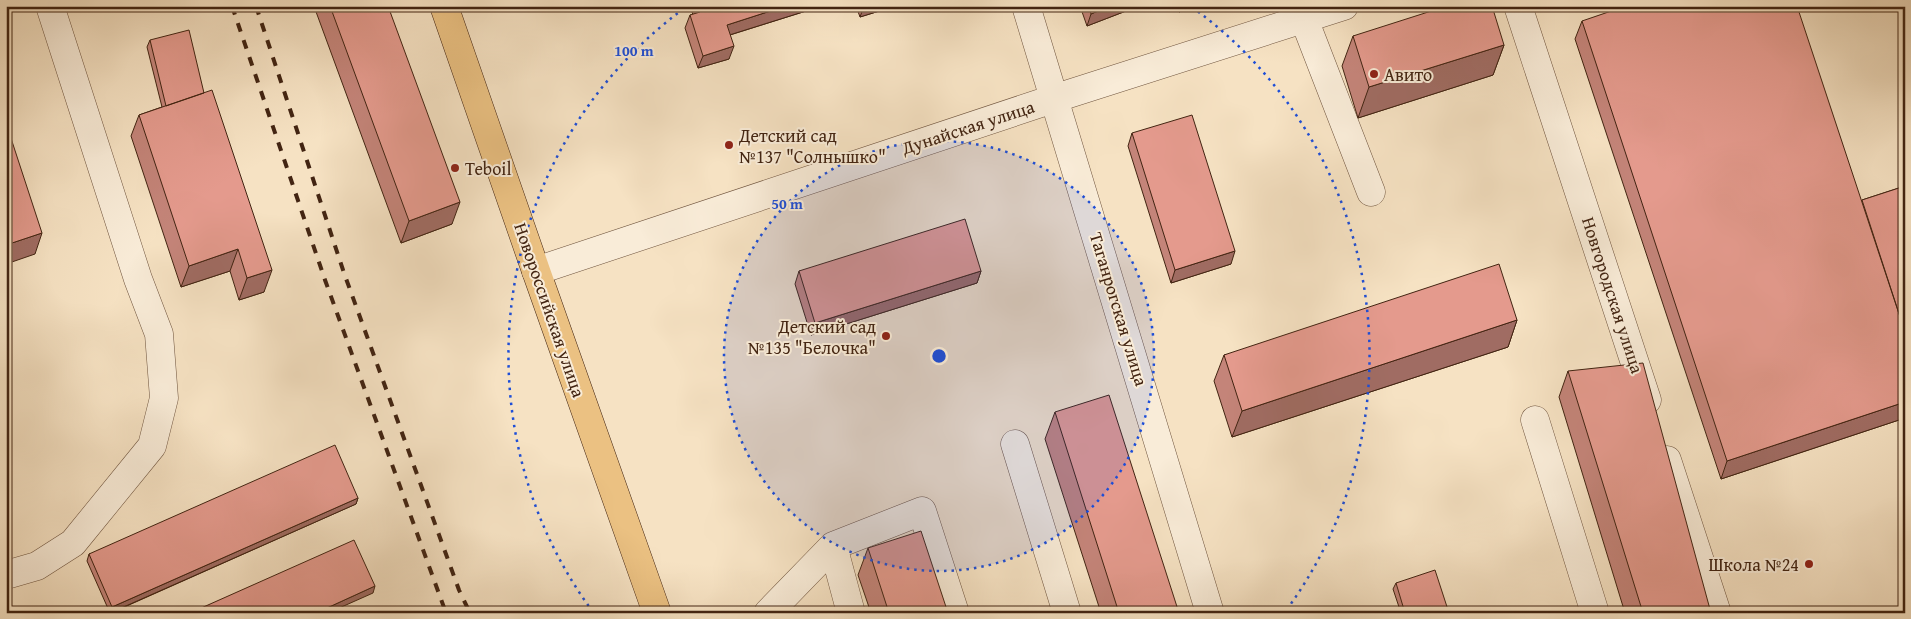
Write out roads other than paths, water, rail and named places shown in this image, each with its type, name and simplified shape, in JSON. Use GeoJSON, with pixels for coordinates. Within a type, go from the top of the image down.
{"type":"FeatureCollection","features":[{"type":"Feature","properties":{"kind":"main road","name":"Новороссийская улица"},"geometry":{"type":"LineString","coordinates":[[444,6],[657,613]]}},
{"type":"Feature","properties":{"kind":"street"},"geometry":{"type":"LineString","coordinates":[[6,575],[37,566],[73,543],[152,446],[164,398],[160,334],[138,279],[50,6]]}},
{"type":"Feature","properties":{"kind":"street","name":"Таганрогская улица"},"geometry":{"type":"LineString","coordinates":[[1026,6],[1056,98],[1210,613]]}},
{"type":"Feature","properties":{"kind":"street","name":"Дунайская улица"},"geometry":{"type":"LineString","coordinates":[[536,271],[1056,98],[1344,6]]}},
{"type":"Feature","properties":{"kind":"street","name":"Новгородская улица"},"geometry":{"type":"LineString","coordinates":[[1518,6],[1717,613]]}},
{"type":"Feature","properties":{"kind":"street"},"geometry":{"type":"LineString","coordinates":[[1304,19],[1370,192]]}},
{"type":"Feature","properties":{"kind":"street"},"geometry":{"type":"LineString","coordinates":[[1535,420],[1595,613]]}},
{"type":"Feature","properties":{"kind":"street"},"geometry":{"type":"LineString","coordinates":[[1015,444],[1067,613]]}},
{"type":"Feature","properties":{"kind":"street"},"geometry":{"type":"LineString","coordinates":[[768,613],[833,546],[922,511],[955,613]]}},
{"type":"Feature","properties":{"kind":"street"},"geometry":{"type":"LineString","coordinates":[[833,546],[851,613]]}},
{"type":"Feature","properties":{"kind":"railway"},"geometry":{"type":"LineString","coordinates":[[232,6],[325,280],[446,613]]}},
{"type":"Feature","properties":{"kind":"railway"},"geometry":{"type":"LineString","coordinates":[[256,6],[344,273],[459,590],[470,613]]}},
{"type":"Feature","properties":{"kind":"place","name":"Авито"},"geometry":{"type":"Point","coordinates":[1374,74]}},
{"type":"Feature","properties":{"kind":"place","name":"Детский сад №137 \"Солнышко\""},"geometry":{"type":"Point","coordinates":[729,145]}},
{"type":"Feature","properties":{"kind":"place","name":"Teboil"},"geometry":{"type":"Point","coordinates":[455,168]}},
{"type":"Feature","properties":{"kind":"place","name":"Детский сад №135 \"Белочка\""},"geometry":{"type":"Point","coordinates":[886,336]}},
{"type":"Feature","properties":{"kind":"place","name":"Школа №24"},"geometry":{"type":"Point","coordinates":[1809,564]}}]}
